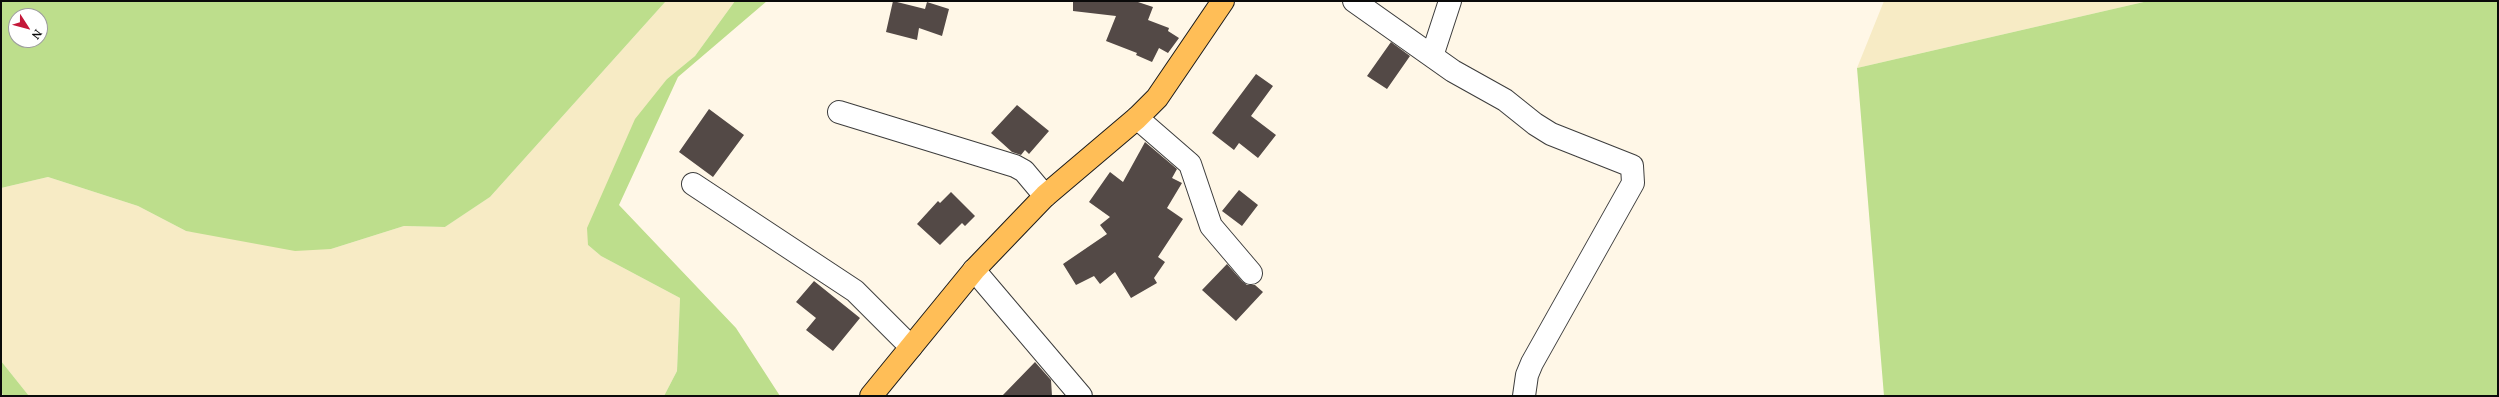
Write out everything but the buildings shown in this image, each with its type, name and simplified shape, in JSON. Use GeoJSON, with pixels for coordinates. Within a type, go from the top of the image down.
{"type":"FeatureCollection","features":[{"type":"Feature","properties":{"kind":"main road"},"geometry":{"type":"LineString","coordinates":[[871,396],[974,270],[1045,196],[1137,118],[1157,98],[1177,71],[1223,1]]}},
{"type":"Feature","properties":{"kind":"street"},"geometry":{"type":"LineString","coordinates":[[1354,1],[1453,71],[1505,100],[1535,124],[1551,134],[1632,166],[1633,183],[1532,363],[1527,375],[1524,396]]}},
{"type":"Feature","properties":{"kind":"street"},"geometry":{"type":"LineString","coordinates":[[1432,56],[1450,1]]}},
{"type":"Feature","properties":{"kind":"street"},"geometry":{"type":"LineString","coordinates":[[839,112],[1015,166],[1024,171],[1045,196]]}},
{"type":"Feature","properties":{"kind":"street"},"geometry":{"type":"LineString","coordinates":[[1137,118],[1190,164],[1211,226],[1251,273]]}},
{"type":"Feature","properties":{"kind":"street"},"geometry":{"type":"LineString","coordinates":[[693,184],[855,291],[910,347]]}},
{"type":"Feature","properties":{"kind":"street"},"geometry":{"type":"LineString","coordinates":[[974,270],[1081,396]]}},
{"type":"Feature","properties":{"kind":"shaded area"},"geometry":{"type":"Polygon","coordinates":[[[666,1],[735,1],[695,56],[667,79],[588,245],[601,256],[680,298],[677,371],[664,396],[29,396],[1,361],[1,188],[48,177],[138,206],[186,231],[331,249],[404,226],[445,227],[490,197],[666,1]]]}},
{"type":"Feature","properties":{"kind":"shaded area"},"geometry":{"type":"Polygon","coordinates":[[[1884,1],[2148,1],[1857,68],[1884,1]]]}},
{"type":"Feature","properties":{"kind":"green space"},"geometry":{"type":"Polygon","coordinates":[[[1,1],[666,1],[490,197],[445,227],[404,226],[331,249],[295,251],[186,231],[138,206],[48,177],[1,188],[1,1]]]}},
{"type":"Feature","properties":{"kind":"green space"},"geometry":{"type":"Polygon","coordinates":[[[735,1],[767,1],[678,77],[619,205],[736,328],[780,396],[664,396],[677,371],[680,298],[601,256],[588,245],[587,228],[635,119],[667,79],[695,56],[735,1]]]}},
{"type":"Feature","properties":{"kind":"green space"},"geometry":{"type":"Polygon","coordinates":[[[2148,1],[2498,1],[2498,396],[1884,396],[1857,68],[2148,1]]]}},
{"type":"Feature","properties":{"kind":"green space"},"geometry":{"type":"Polygon","coordinates":[[[1,361],[29,396],[3,396],[1,390],[1,361]]]}}]}
